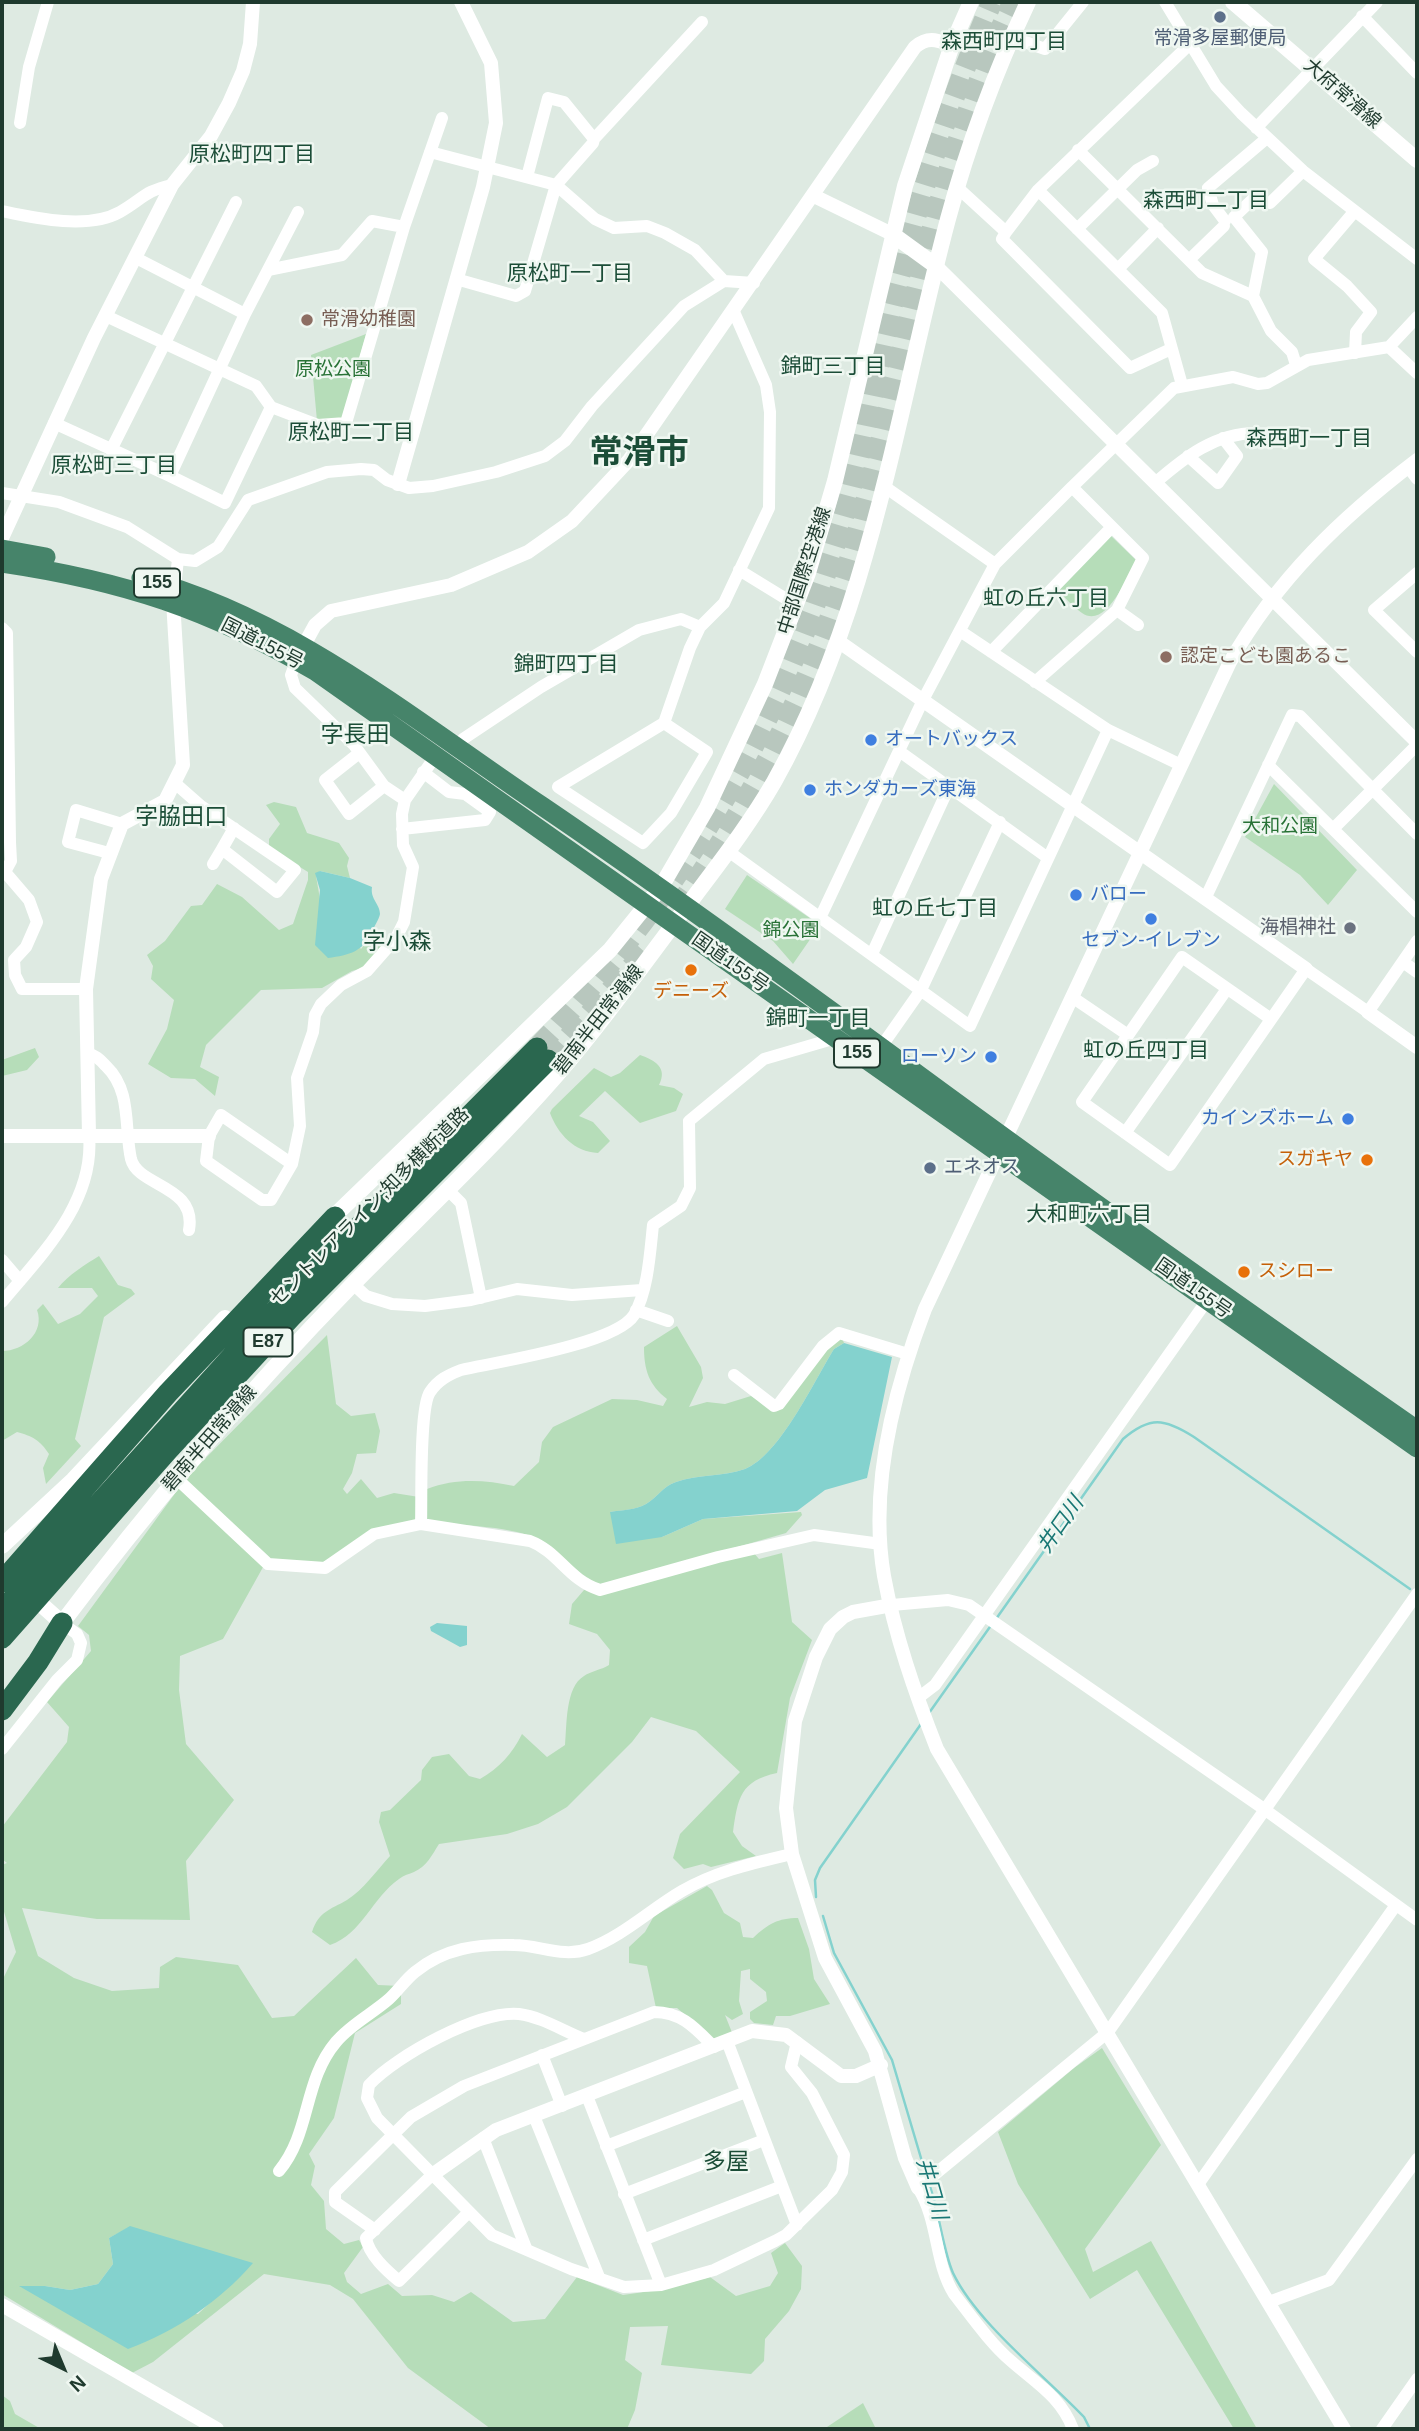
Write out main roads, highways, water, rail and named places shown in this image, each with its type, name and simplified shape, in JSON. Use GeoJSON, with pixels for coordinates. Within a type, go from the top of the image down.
{"type":"FeatureCollection","features":[{"type":"Feature","properties":{"kind":"highway","name":"国道155号"},"geometry":{"type":"LineString","coordinates":[[2,549],[83,564],[245,616],[836,1038],[1004,1145],[1417,1430]]}},
{"type":"Feature","properties":{"kind":"highway","name":"国道155号"},"geometry":{"type":"LineString","coordinates":[[2,564],[89,577],[174,594]]}},
{"type":"Feature","properties":{"kind":"highway","name":"国道155号"},"geometry":{"type":"LineString","coordinates":[[299,654],[661,887],[881,1047],[1004,1145],[1208,1300],[1417,1447]]}},
{"type":"Feature","properties":{"kind":"highway","name":"セントレアライン;知多横断道路"},"geometry":{"type":"LineString","coordinates":[[2,1611],[252,1334],[542,1054],[291,1317],[160,1459],[2,1638]]}},
{"type":"Feature","properties":{"kind":"highway"},"geometry":{"type":"LineString","coordinates":[[2,1582],[168,1393],[335,1217]]}},
{"type":"Feature","properties":{"kind":"highway"},"geometry":{"type":"LineString","coordinates":[[2,1710],[38,1662],[62,1623]]}},
{"type":"Feature","properties":{"kind":"main road","name":"中部国際空港線"},"geometry":{"type":"LineString","coordinates":[[661,887],[712,797],[765,684],[796,605],[835,481],[892,234],[952,45],[971,2]]}},
{"type":"Feature","properties":{"kind":"main road"},"geometry":{"type":"LineString","coordinates":[[687,906],[728,851],[774,781],[838,641],[885,487],[936,266],[958,188],[988,95],[1028,2]]}},
{"type":"Feature","properties":{"kind":"main road","name":"大府常滑線"},"geometry":{"type":"LineString","coordinates":[[1233,2],[1417,160]]}},
{"type":"Feature","properties":{"kind":"main road"},"geometry":{"type":"LineString","coordinates":[[892,234],[936,266]]}},
{"type":"Feature","properties":{"kind":"main road","name":"碧南半田常滑線"},"geometry":{"type":"LineString","coordinates":[[2,1546],[73,1480],[158,1386],[247,1296],[409,1152],[587,974],[661,887]]}},
{"type":"Feature","properties":{"kind":"main road","name":"碧南半田常滑線"},"geometry":{"type":"LineString","coordinates":[[62,1623],[175,1477],[444,1186],[559,1072],[687,906]]}},
{"type":"Feature","properties":{"kind":"main road"},"geometry":{"type":"LineString","coordinates":[[409,1152],[444,1186]]}},
{"type":"Feature","properties":{"kind":"main road"},"geometry":{"type":"LineString","coordinates":[[43,1606],[62,1623]]}},
{"type":"Feature","properties":{"kind":"water"},"geometry":{"type":"Polygon","coordinates":[[[320,871],[350,878],[372,887],[372,895],[380,910],[379,916],[365,943],[349,954],[328,958],[315,945],[320,890],[315,873],[320,871]]]}},
{"type":"Feature","properties":{"kind":"water"},"geometry":{"type":"Polygon","coordinates":[[[844,1343],[892,1357],[867,1478],[825,1490],[797,1511],[703,1519],[662,1537],[616,1544],[610,1512],[642,1506],[676,1482],[737,1472],[758,1461],[783,1433],[834,1349],[844,1343]]]}},
{"type":"Feature","properties":{"kind":"water"},"geometry":{"type":"Polygon","coordinates":[[[437,1623],[467,1626],[467,1645],[460,1647],[431,1631],[430,1627],[437,1623]]]}},
{"type":"Feature","properties":{"kind":"water"},"geometry":{"type":"Polygon","coordinates":[[[130,2226],[253,2263],[226,2290],[196,2314],[128,2349],[19,2286],[70,2290],[98,2284],[113,2264],[109,2238],[130,2226]]]}},
{"type":"Feature","properties":{"kind":"waterway","name":"井口川"},"geometry":{"type":"LineString","coordinates":[[996,1619],[1123,1439],[1141,1426],[1157,1422],[1174,1426],[1194,1437],[1410,1589]]}},
{"type":"Feature","properties":{"kind":"waterway","name":"井口川"},"geometry":{"type":"LineString","coordinates":[[929,1713],[992,1624]]}},
{"type":"Feature","properties":{"kind":"waterway","name":"井口川"},"geometry":{"type":"LineString","coordinates":[[816,1897],[815,1880],[820,1868],[921,1724]]}},
{"type":"Feature","properties":{"kind":"waterway","name":"井口川"},"geometry":{"type":"LineString","coordinates":[[823,1916],[834,1953],[892,2060],[926,2175]]}},
{"type":"Feature","properties":{"kind":"waterway","name":"井口川"},"geometry":{"type":"LineString","coordinates":[[929,2184],[950,2264],[964,2292],[1012,2348],[1084,2417],[1090,2429]]}},
{"type":"Feature","properties":{"kind":"tunnel"},"geometry":{"type":"LineString","coordinates":[[537,1048],[587,992],[676,876],[715,816],[750,753],[781,688],[809,620],[844,517],[895,294],[926,182],[963,73],[992,2]]}},
{"type":"Feature","properties":{"kind":"tunnel"},"geometry":{"type":"LineString","coordinates":[[676,910],[733,822],[759,776],[805,682],[824,633],[857,534],[941,197],[961,131],[1013,2]]}},
{"type":"Feature","properties":{"kind":"tunnel"},"geometry":{"type":"LineString","coordinates":[[548,1060],[647,950]]}},
{"type":"Feature","properties":{"kind":"place","name":"常滑多屋郵便局"},"geometry":{"type":"Point","coordinates":[1220,17]}},
{"type":"Feature","properties":{"kind":"place","name":"常滑幼稚園"},"geometry":{"type":"Point","coordinates":[307,320]}},
{"type":"Feature","properties":{"kind":"place","name":"認定こども園あるこ"},"geometry":{"type":"Point","coordinates":[1166,657]}},
{"type":"Feature","properties":{"kind":"place","name":"オートバックス"},"geometry":{"type":"Point","coordinates":[871,740]}},
{"type":"Feature","properties":{"kind":"place","name":"ホンダカーズ東海"},"geometry":{"type":"Point","coordinates":[810,790]}},
{"type":"Feature","properties":{"kind":"place","name":"バロー"},"geometry":{"type":"Point","coordinates":[1076,895]}},
{"type":"Feature","properties":{"kind":"place","name":"セブン-イレブン"},"geometry":{"type":"Point","coordinates":[1151,919]}},
{"type":"Feature","properties":{"kind":"place","name":"海椙神社"},"geometry":{"type":"Point","coordinates":[1350,928]}},
{"type":"Feature","properties":{"kind":"place","name":"デニーズ"},"geometry":{"type":"Point","coordinates":[691,970]}},
{"type":"Feature","properties":{"kind":"place","name":"ローソン"},"geometry":{"type":"Point","coordinates":[991,1057]}},
{"type":"Feature","properties":{"kind":"place","name":"カインズホーム"},"geometry":{"type":"Point","coordinates":[1348,1119]}},
{"type":"Feature","properties":{"kind":"place","name":"スガキヤ"},"geometry":{"type":"Point","coordinates":[1367,1160]}},
{"type":"Feature","properties":{"kind":"place","name":"エネオス"},"geometry":{"type":"Point","coordinates":[930,1168]}},
{"type":"Feature","properties":{"kind":"place","name":"スシロー"},"geometry":{"type":"Point","coordinates":[1244,1272]}},
{"type":"Feature","properties":{"kind":"district","name":"森西町四丁目"},"geometry":{"type":"Point","coordinates":[1004,42]}},
{"type":"Feature","properties":{"kind":"district","name":"原松町四丁目"},"geometry":{"type":"Point","coordinates":[252,155]}},
{"type":"Feature","properties":{"kind":"district","name":"森西町二丁目"},"geometry":{"type":"Point","coordinates":[1206,201]}},
{"type":"Feature","properties":{"kind":"district","name":"原松町一丁目"},"geometry":{"type":"Point","coordinates":[570,274]}},
{"type":"Feature","properties":{"kind":"district","name":"錦町三丁目"},"geometry":{"type":"Point","coordinates":[833,367]}},
{"type":"Feature","properties":{"kind":"district","name":"原松町二丁目"},"geometry":{"type":"Point","coordinates":[351,433]}},
{"type":"Feature","properties":{"kind":"district","name":"森西町一丁目"},"geometry":{"type":"Point","coordinates":[1309,439]}},
{"type":"Feature","properties":{"kind":"district","name":"常滑市"},"geometry":{"type":"Point","coordinates":[639,454]}},
{"type":"Feature","properties":{"kind":"district","name":"原松町三丁目"},"geometry":{"type":"Point","coordinates":[114,466]}},
{"type":"Feature","properties":{"kind":"district","name":"虹の丘六丁目"},"geometry":{"type":"Point","coordinates":[1046,599]}},
{"type":"Feature","properties":{"kind":"district","name":"錦町四丁目"},"geometry":{"type":"Point","coordinates":[566,665]}},
{"type":"Feature","properties":{"kind":"district","name":"字長田"},"geometry":{"type":"Point","coordinates":[355,736]}},
{"type":"Feature","properties":{"kind":"district","name":"字脇田口"},"geometry":{"type":"Point","coordinates":[181,818]}},
{"type":"Feature","properties":{"kind":"district","name":"虹の丘七丁目"},"geometry":{"type":"Point","coordinates":[935,909]}},
{"type":"Feature","properties":{"kind":"district","name":"字小森"},"geometry":{"type":"Point","coordinates":[397,943]}},
{"type":"Feature","properties":{"kind":"district","name":"錦町一丁目"},"geometry":{"type":"Point","coordinates":[818,1019]}},
{"type":"Feature","properties":{"kind":"district","name":"虹の丘四丁目"},"geometry":{"type":"Point","coordinates":[1146,1051]}},
{"type":"Feature","properties":{"kind":"district","name":"大和町六丁目"},"geometry":{"type":"Point","coordinates":[1089,1215]}},
{"type":"Feature","properties":{"kind":"district","name":"多屋"},"geometry":{"type":"Point","coordinates":[726,2163]}},
{"type":"Feature","properties":{"kind":"park label","name":"原松公園"},"geometry":{"type":"Point","coordinates":[333,370]}},
{"type":"Feature","properties":{"kind":"park label","name":"大和公園"},"geometry":{"type":"Point","coordinates":[1280,827]}},
{"type":"Feature","properties":{"kind":"park label","name":"錦公園"},"geometry":{"type":"Point","coordinates":[791,931]}}]}
